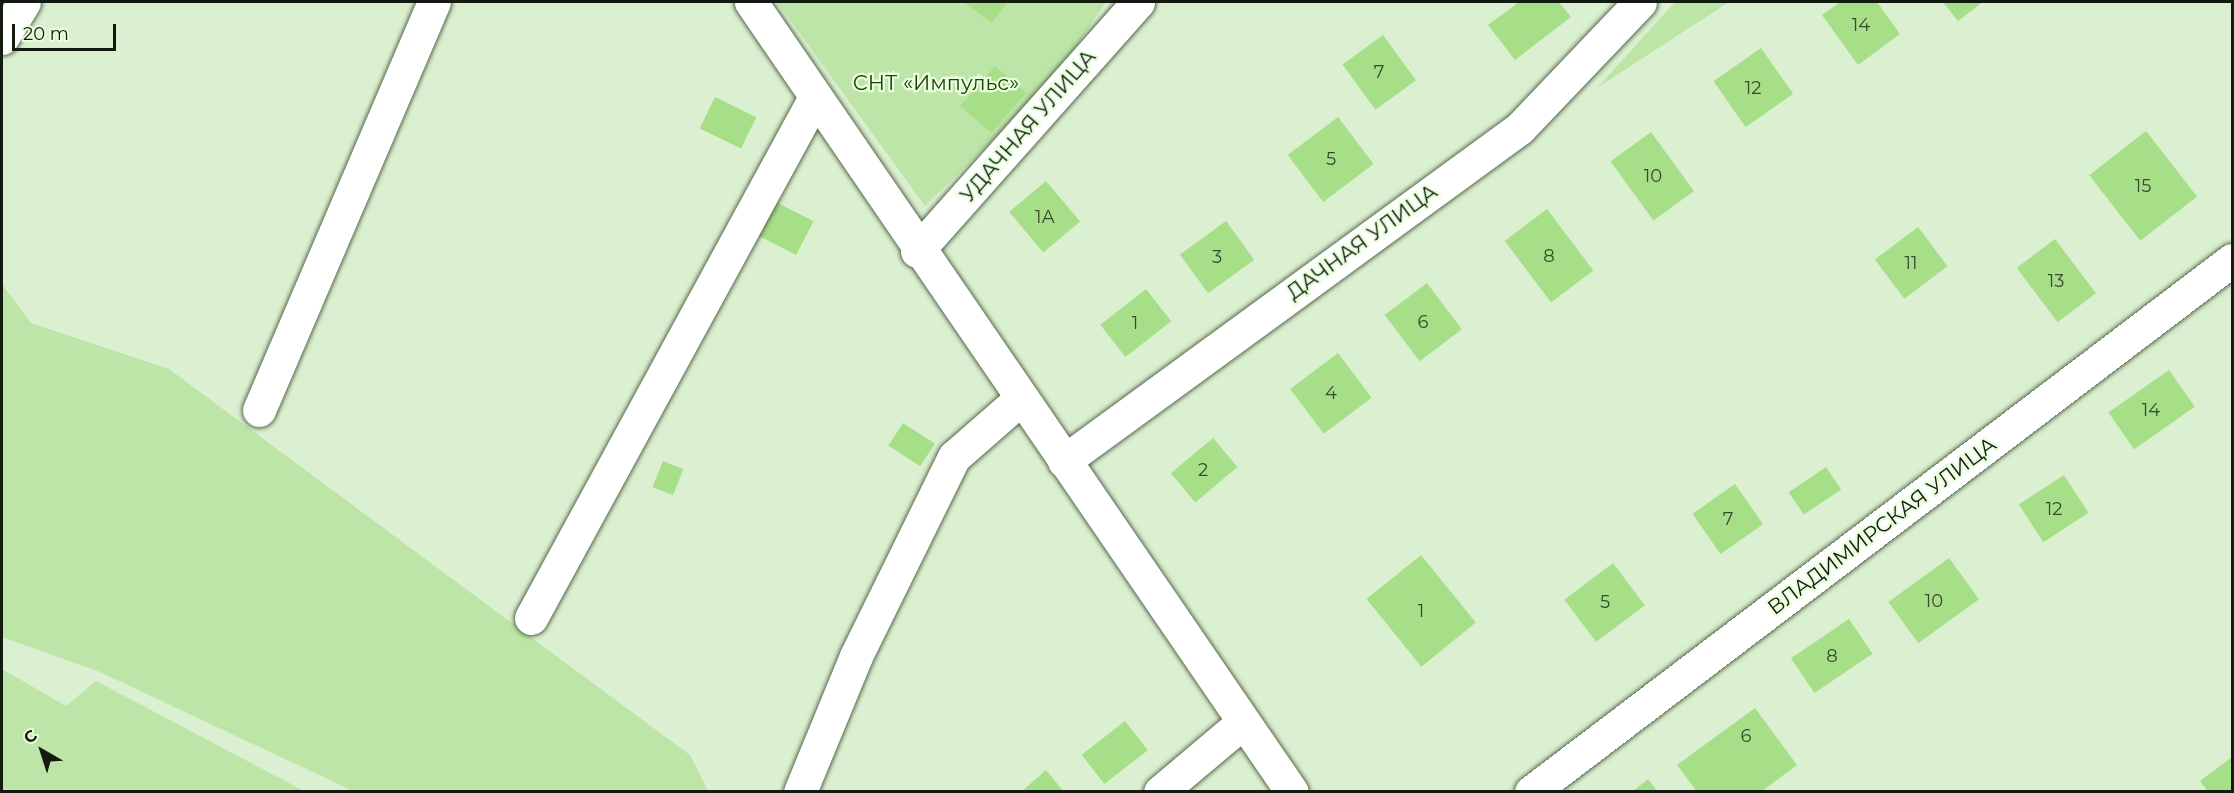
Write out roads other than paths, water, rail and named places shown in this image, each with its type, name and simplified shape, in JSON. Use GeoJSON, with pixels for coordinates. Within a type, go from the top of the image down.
{"type":"FeatureCollection","features":[{"type":"Feature","properties":{"kind":"street"},"geometry":{"type":"LineString","coordinates":[[2,38],[24,2]]}},
{"type":"Feature","properties":{"kind":"street"},"geometry":{"type":"LineString","coordinates":[[259,410],[434,2]]}},
{"type":"Feature","properties":{"kind":"street"},"geometry":{"type":"LineString","coordinates":[[751,2],[1019,400],[1064,461],[1242,723],[1292,792]]}},
{"type":"Feature","properties":{"kind":"street","name":"УДАЧНАЯ УЛИЦА"},"geometry":{"type":"LineString","coordinates":[[917,251],[1138,2]]}},
{"type":"Feature","properties":{"kind":"street","name":"ДАЧНАЯ УЛИЦА"},"geometry":{"type":"LineString","coordinates":[[1064,461],[1520,128],[1640,2]]}},
{"type":"Feature","properties":{"kind":"street"},"geometry":{"type":"LineString","coordinates":[[531,618],[815,97]]}},
{"type":"Feature","properties":{"kind":"street","name":"ВЛАДИМИРСКАЯ УЛИЦА"},"geometry":{"type":"LineString","coordinates":[[1531,792],[2232,260]]}},
{"type":"Feature","properties":{"kind":"street"},"geometry":{"type":"LineString","coordinates":[[800,792],[856,656],[954,457],[1019,400]]}},
{"type":"Feature","properties":{"kind":"street"},"geometry":{"type":"LineString","coordinates":[[1160,792],[1242,723]]}},
{"type":"Feature","properties":{"kind":"park label","name":"СНТ «Импульс»"},"geometry":{"type":"Point","coordinates":[936,83]}}]}
